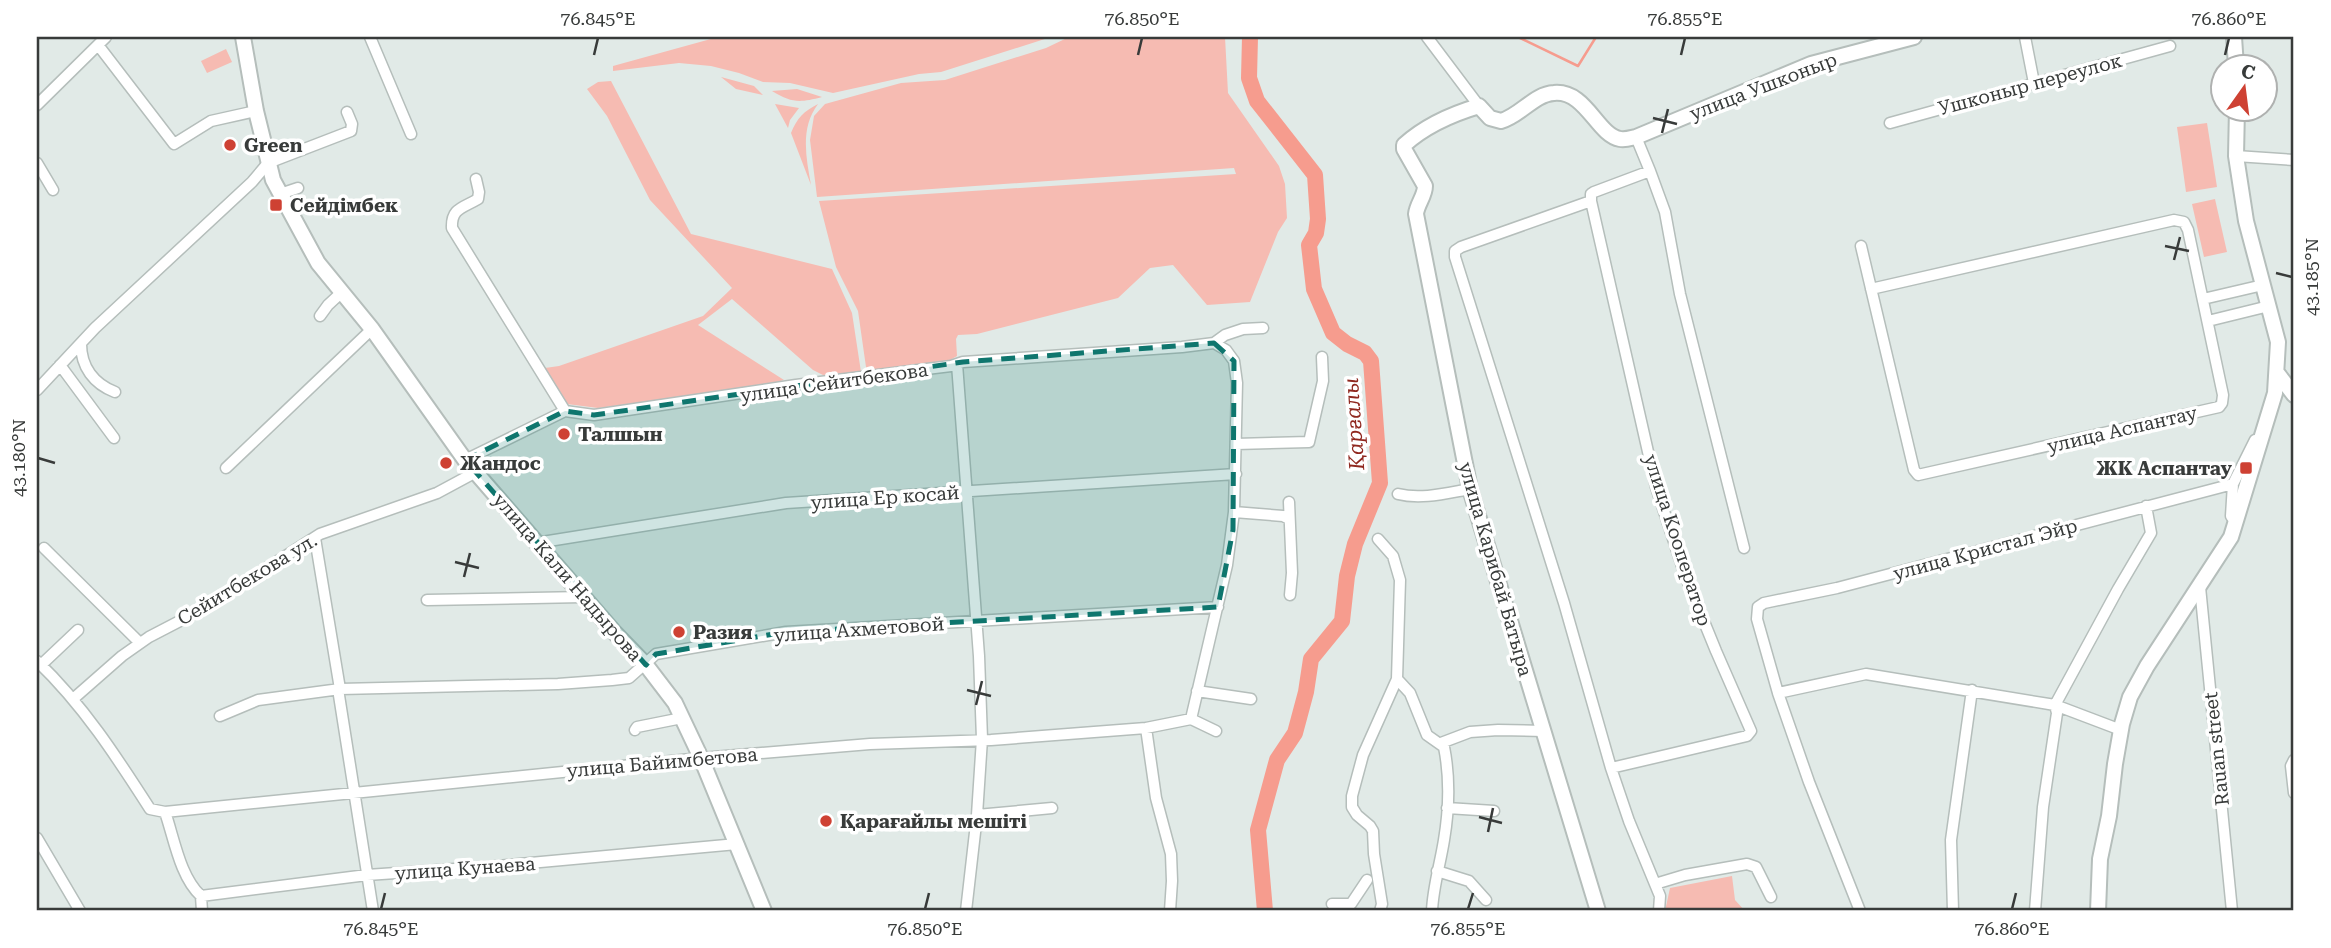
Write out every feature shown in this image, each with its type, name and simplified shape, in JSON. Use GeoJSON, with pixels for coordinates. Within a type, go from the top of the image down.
{"type":"FeatureCollection","features":[{"type":"Feature","properties":{"kind":"street","name":"улица Кали Надырова"},"geometry":{"type":"LineString","coordinates":[[243,37],[268,163],[280,194],[318,263],[372,330],[465,460],[583,597],[646,665],[675,703],[701,758],[764,911]]}},
{"type":"Feature","properties":{"kind":"street"},"geometry":{"type":"LineString","coordinates":[[370,37],[411,134]]}},
{"type":"Feature","properties":{"kind":"street"},"geometry":{"type":"LineString","coordinates":[[1427,37],[1490,118],[1501,121],[1542,97],[1558,92],[1576,99],[1616,139],[1636,137],[1665,212],[1680,294],[1744,548]]}},
{"type":"Feature","properties":{"kind":"street","name":"улица Ушконыр"},"geometry":{"type":"LineString","coordinates":[[1636,137],[1811,64],[1914,37]]}},
{"type":"Feature","properties":{"kind":"street"},"geometry":{"type":"LineString","coordinates":[[2025,37],[2034,83]]}},
{"type":"Feature","properties":{"kind":"street"},"geometry":{"type":"LineString","coordinates":[[37,105],[102,41],[174,144],[211,121],[256,111]]}},
{"type":"Feature","properties":{"kind":"street","name":"Ушконыр переулок"},"geometry":{"type":"LineString","coordinates":[[1890,122],[2170,46]]}},
{"type":"Feature","properties":{"kind":"street","name":"улица Карибай Батыра"},"geometry":{"type":"LineString","coordinates":[[1479,106],[1454,114],[1414,136],[1404,145],[1404,149],[1425,186],[1416,214],[1470,489],[1598,911]]}},
{"type":"Feature","properties":{"kind":"street"},"geometry":{"type":"LineString","coordinates":[[38,386],[252,182],[268,163],[351,131],[352,124],[347,112]]}},
{"type":"Feature","properties":{"kind":"street"},"geometry":{"type":"LineString","coordinates":[[2098,911],[2100,859],[2121,730],[2130,696],[2231,537],[2275,393],[2278,342],[2246,221],[2236,156],[2236,122]]}},
{"type":"Feature","properties":{"kind":"street"},"geometry":{"type":"LineString","coordinates":[[2236,156],[2294,160]]}},
{"type":"Feature","properties":{"kind":"street"},"geometry":{"type":"LineString","coordinates":[[37,163],[53,190]]}},
{"type":"Feature","properties":{"kind":"street"},"geometry":{"type":"LineString","coordinates":[[1650,171],[1594,192],[1591,194],[1591,201],[1461,247],[1455,251],[1455,257],[1564,603],[1611,768],[1629,821],[1660,896],[1659,911]]}},
{"type":"Feature","properties":{"kind":"street"},"geometry":{"type":"LineString","coordinates":[[465,460],[565,411],[452,228],[451,218],[456,209],[478,200],[480,192],[476,179]]}},
{"type":"Feature","properties":{"kind":"street"},"geometry":{"type":"LineString","coordinates":[[280,194],[298,188]]}},
{"type":"Feature","properties":{"kind":"street","name":"улица Кооператор"},"geometry":{"type":"LineString","coordinates":[[1591,201],[1656,487],[1695,600],[1751,731],[1747,736],[1611,768]]}},
{"type":"Feature","properties":{"kind":"street","name":"улица Аспантау"},"geometry":{"type":"LineString","coordinates":[[1861,246],[1871,289],[1914,470],[1918,475],[2219,407],[2222,403],[2223,395],[2208,321],[2184,222],[2174,219],[1871,289]]}},
{"type":"Feature","properties":{"kind":"street"},"geometry":{"type":"LineString","coordinates":[[2203,299],[2263,285]]}},
{"type":"Feature","properties":{"kind":"street"},"geometry":{"type":"LineString","coordinates":[[320,316],[342,292]]}},
{"type":"Feature","properties":{"kind":"street"},"geometry":{"type":"LineString","coordinates":[[2208,321],[2269,306]]}},
{"type":"Feature","properties":{"kind":"street","name":"улица Сейитбекова"},"geometry":{"type":"LineString","coordinates":[[565,411],[594,415],[957,365],[963,362],[1214,343],[1225,335],[1243,329],[1262,328]]}},
{"type":"Feature","properties":{"kind":"street"},"geometry":{"type":"LineString","coordinates":[[226,468],[372,330]]}},
{"type":"Feature","properties":{"kind":"street"},"geometry":{"type":"LineString","coordinates":[[1214,343],[1226,350],[1234,361],[1237,383],[1234,512],[1227,565],[1191,719],[1216,731]]}},
{"type":"Feature","properties":{"kind":"street"},"geometry":{"type":"LineString","coordinates":[[80,344],[80,355],[85,366],[102,385],[115,393]]}},
{"type":"Feature","properties":{"kind":"street"},"geometry":{"type":"LineString","coordinates":[[1236,444],[1309,442],[1323,381],[1322,357]]}},
{"type":"Feature","properties":{"kind":"street"},"geometry":{"type":"LineString","coordinates":[[60,365],[114,438]]}},
{"type":"Feature","properties":{"kind":"street"},"geometry":{"type":"LineString","coordinates":[[957,365],[982,739],[977,815],[965,911]]}},
{"type":"Feature","properties":{"kind":"street"},"geometry":{"type":"LineString","coordinates":[[2278,374],[2294,395]]}},
{"type":"Feature","properties":{"kind":"street"},"geometry":{"type":"LineString","coordinates":[[2236,523],[2231,516],[2233,484],[2265,426]]}},
{"type":"Feature","properties":{"kind":"street","name":"Сейитбекова ул."},"geometry":{"type":"LineString","coordinates":[[73,699],[140,643],[201,610],[315,538],[437,493],[476,472]]}},
{"type":"Feature","properties":{"kind":"street","name":"улица Ер косай"},"geometry":{"type":"LineString","coordinates":[[536,543],[786,503],[1236,474]]}},
{"type":"Feature","properties":{"kind":"street","name":"улица Кристал Эйр"},"geometry":{"type":"LineString","coordinates":[[1860,911],[1809,782],[1778,693],[1757,619],[1758,607],[1764,603],[1837,588],[2233,484]]}},
{"type":"Feature","properties":{"kind":"street"},"geometry":{"type":"LineString","coordinates":[[1398,494],[1430,496],[1470,489]]}},
{"type":"Feature","properties":{"kind":"street"},"geometry":{"type":"LineString","coordinates":[[1289,502],[1292,573],[1290,595]]}},
{"type":"Feature","properties":{"kind":"street"},"geometry":{"type":"LineString","coordinates":[[2035,911],[2039,846],[2055,705],[2151,533],[2146,506]]}},
{"type":"Feature","properties":{"kind":"street"},"geometry":{"type":"LineString","coordinates":[[1234,512],[1283,516],[1289,519]]}},
{"type":"Feature","properties":{"kind":"street"},"geometry":{"type":"LineString","coordinates":[[315,538],[373,911]]}},
{"type":"Feature","properties":{"kind":"street"},"geometry":{"type":"LineString","coordinates":[[1378,539],[1393,556],[1400,580],[1397,679],[1367,745],[1352,796],[1354,811],[1373,831],[1369,880],[1381,904],[1380,911]]}},
{"type":"Feature","properties":{"kind":"street"},"geometry":{"type":"LineString","coordinates":[[44,548],[140,643]]}},
{"type":"Feature","properties":{"kind":"street","name":"Rauan street"},"geometry":{"type":"LineString","coordinates":[[2200,587],[2232,911]]}},
{"type":"Feature","properties":{"kind":"street"},"geometry":{"type":"LineString","coordinates":[[427,600],[583,597]]}},
{"type":"Feature","properties":{"kind":"street","name":"улица Ахметовой"},"geometry":{"type":"LineString","coordinates":[[220,716],[258,700],[339,689],[558,684],[629,678],[656,653],[786,632],[1217,607]]}},
{"type":"Feature","properties":{"kind":"street"},"geometry":{"type":"LineString","coordinates":[[78,630],[39,663],[89,718],[127,771],[150,810],[165,812],[184,869],[198,893],[202,911]]}},
{"type":"Feature","properties":{"kind":"street"},"geometry":{"type":"LineString","coordinates":[[1778,693],[1866,674],[2055,705],[2121,730]]}},
{"type":"Feature","properties":{"kind":"street"},"geometry":{"type":"LineString","coordinates":[[1397,679],[1410,693],[1427,735],[1444,747],[1447,760],[1444,841],[1432,911]]}},
{"type":"Feature","properties":{"kind":"street"},"geometry":{"type":"LineString","coordinates":[[1953,911],[1951,840],[1972,690]]}},
{"type":"Feature","properties":{"kind":"street"},"geometry":{"type":"LineString","coordinates":[[1197,691],[1251,699]]}},
{"type":"Feature","properties":{"kind":"street"},"geometry":{"type":"LineString","coordinates":[[635,730],[637,726],[682,718]]}},
{"type":"Feature","properties":{"kind":"street","name":"улица Байимбетова"},"geometry":{"type":"LineString","coordinates":[[165,812],[701,758],[870,744],[1146,728],[1191,719]]}},
{"type":"Feature","properties":{"kind":"street"},"geometry":{"type":"LineString","coordinates":[[1146,728],[1156,797],[1171,854],[1170,911]]}},
{"type":"Feature","properties":{"kind":"street"},"geometry":{"type":"LineString","coordinates":[[1441,743],[1470,732],[1519,729],[1544,732]]}},
{"type":"Feature","properties":{"kind":"street"},"geometry":{"type":"LineString","coordinates":[[2294,760],[2291,766],[2294,793]]}},
{"type":"Feature","properties":{"kind":"street"},"geometry":{"type":"LineString","coordinates":[[977,815],[1052,808]]}},
{"type":"Feature","properties":{"kind":"street"},"geometry":{"type":"LineString","coordinates":[[1447,808],[1494,811]]}},
{"type":"Feature","properties":{"kind":"street"},"geometry":{"type":"LineString","coordinates":[[37,838],[80,911]]}},
{"type":"Feature","properties":{"kind":"street","name":"улица Кунаева"},"geometry":{"type":"LineString","coordinates":[[198,893],[367,875],[525,864],[737,844]]}},
{"type":"Feature","properties":{"kind":"street"},"geometry":{"type":"LineString","coordinates":[[1655,884],[1747,863],[1756,867],[1771,897]]}},
{"type":"Feature","properties":{"kind":"street"},"geometry":{"type":"LineString","coordinates":[[1437,872],[1469,881],[1486,900]]}},
{"type":"Feature","properties":{"kind":"street"},"geometry":{"type":"LineString","coordinates":[[1332,904],[1351,904],[1369,880]]}},
{"type":"Feature","properties":{"kind":"highlighted area"},"geometry":{"type":"Polygon","coordinates":[[[1214,343],[1234,361],[1233,530],[1218,607],[786,632],[656,654],[646,665],[465,460],[565,411],[594,415],[963,362],[1214,343]]]}},
{"type":"Feature","properties":{"kind":"shaded area"},"geometry":{"type":"Polygon","coordinates":[[[718,37],[1051,37],[941,72],[919,74],[833,93],[790,83],[763,82],[711,66],[679,63],[613,71],[613,66],[718,37]]]}},
{"type":"Feature","properties":{"kind":"shaded area"},"geometry":{"type":"Polygon","coordinates":[[[1069,37],[1225,37],[1228,93],[1279,166],[1285,184],[1287,218],[1278,232],[1250,302],[1207,305],[1173,265],[1150,268],[1118,298],[977,334],[958,335],[957,356],[945,363],[867,374],[858,311],[836,267],[819,201],[1236,174],[1234,168],[817,197],[810,140],[814,116],[825,104],[901,83],[945,80],[1046,48],[1069,37]]]}},
{"type":"Feature","properties":{"kind":"shaded area"},"geometry":{"type":"Polygon","coordinates":[[[226,49],[232,62],[207,73],[201,61],[226,49]]]}},
{"type":"Feature","properties":{"kind":"shaded area"},"geometry":{"type":"Polygon","coordinates":[[[721,77],[754,86],[763,95],[736,89],[721,77]]]}},
{"type":"Feature","properties":{"kind":"shaded area"},"geometry":{"type":"Polygon","coordinates":[[[611,81],[691,234],[832,269],[852,313],[861,372],[823,375],[813,370],[732,299],[698,325],[784,380],[763,386],[598,408],[567,404],[545,368],[559,366],[703,316],[732,288],[650,200],[607,116],[587,89],[598,82],[611,81]]]}},
{"type":"Feature","properties":{"kind":"shaded area"},"geometry":{"type":"Polygon","coordinates":[[[797,89],[822,97],[796,101],[772,91],[797,89]]]}},
{"type":"Feature","properties":{"kind":"shaded area"},"geometry":{"type":"Polygon","coordinates":[[[775,104],[799,108],[790,120],[788,128],[775,104]]]}},
{"type":"Feature","properties":{"kind":"shaded area"},"geometry":{"type":"Polygon","coordinates":[[[818,104],[812,113],[806,143],[811,185],[791,133],[802,116],[818,104]]]}},
{"type":"Feature","properties":{"kind":"shaded area"},"geometry":{"type":"Polygon","coordinates":[[[2207,123],[2217,187],[2186,192],[2177,127],[2207,123]]]}},
{"type":"Feature","properties":{"kind":"shaded area"},"geometry":{"type":"Polygon","coordinates":[[[2215,199],[2227,252],[2204,257],[2192,204],[2215,199]]]}},
{"type":"Feature","properties":{"kind":"shaded area"},"geometry":{"type":"Polygon","coordinates":[[[1732,876],[1735,900],[1745,911],[1665,911],[1670,888],[1732,876]]]}},
{"type":"Feature","properties":{"kind":"waterway","name":"Қарғалы"},"geometry":{"type":"LineString","coordinates":[[1250,37],[1249,78],[1257,101],[1315,175],[1318,219],[1316,233],[1309,245],[1314,289],[1333,333],[1365,353],[1371,361],[1380,483],[1355,544],[1347,576],[1342,621],[1311,659],[1295,733],[1277,760],[1258,830],[1265,911]]}},
{"type":"Feature","properties":{"kind":"waterway"},"geometry":{"type":"LineString","coordinates":[[1518,37],[1578,66],[1596,37]]}},
{"type":"Feature","properties":{"kind":"place","name":"Green"},"geometry":{"type":"Point","coordinates":[230,145]}},
{"type":"Feature","properties":{"kind":"place","name":"Сейдімбек"},"geometry":{"type":"Point","coordinates":[276,205]}},
{"type":"Feature","properties":{"kind":"place","name":"Талшын"},"geometry":{"type":"Point","coordinates":[564,434]}},
{"type":"Feature","properties":{"kind":"place","name":"Жандос"},"geometry":{"type":"Point","coordinates":[446,463]}},
{"type":"Feature","properties":{"kind":"place","name":"ЖК Аспантау"},"geometry":{"type":"Point","coordinates":[2246,468]}},
{"type":"Feature","properties":{"kind":"place","name":"Разия"},"geometry":{"type":"Point","coordinates":[679,632]}},
{"type":"Feature","properties":{"kind":"place","name":"Қарағайлы мешіті"},"geometry":{"type":"Point","coordinates":[826,821]}}]}
